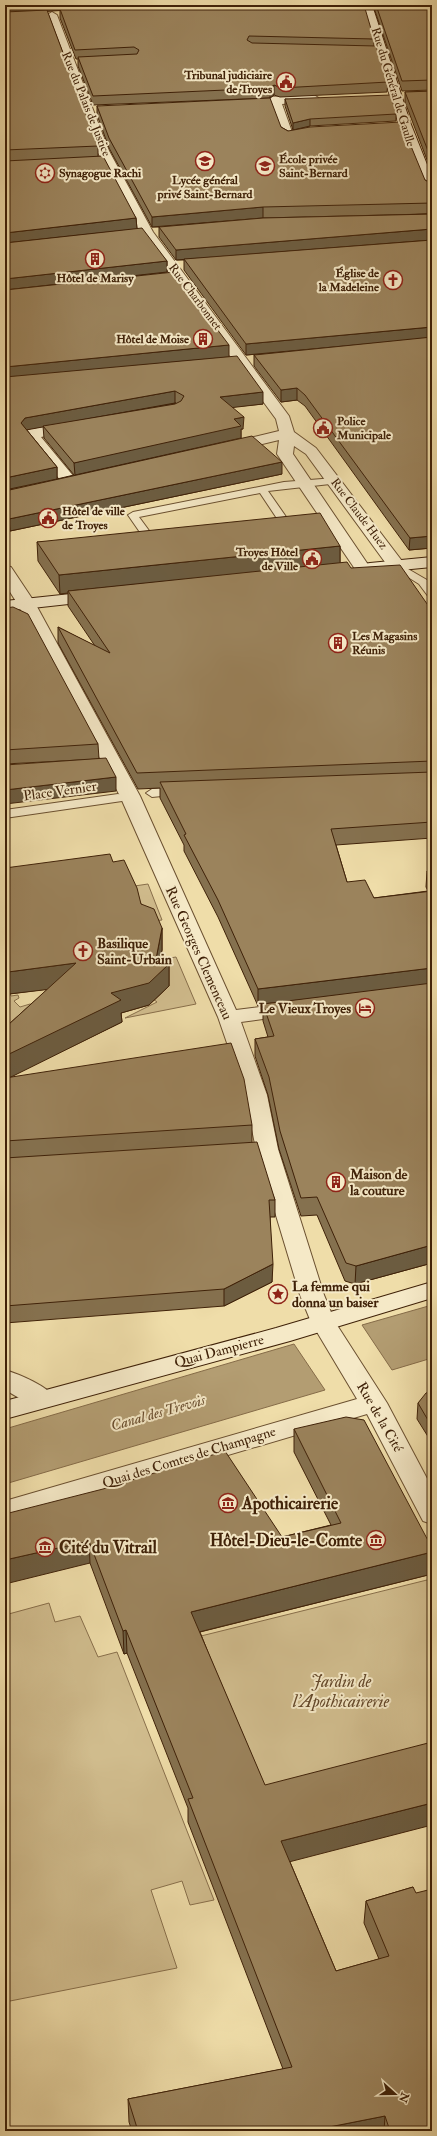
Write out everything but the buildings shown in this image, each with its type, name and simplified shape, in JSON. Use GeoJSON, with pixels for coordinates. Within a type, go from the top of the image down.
{"type":"FeatureCollection","features":[{"type":"Feature","properties":{"kind":"street","name":"Rue du Général de Gaulle"},"geometry":{"type":"LineString","coordinates":[[367,5],[379,52],[396,96],[400,126],[432,190]]}},
{"type":"Feature","properties":{"kind":"street","name":"Rue du Palais de Justice"},"geometry":{"type":"LineString","coordinates":[[66,14],[48,15],[73,63],[102,149],[154,232]]}},
{"type":"Feature","properties":{"kind":"street"},"geometry":{"type":"LineString","coordinates":[[384,96],[410,95]]}},
{"type":"Feature","properties":{"kind":"street"},"geometry":{"type":"LineString","coordinates":[[228,103],[329,98]]}},
{"type":"Feature","properties":{"kind":"street"},"geometry":{"type":"LineString","coordinates":[[275,100],[288,136],[326,131]]}},
{"type":"Feature","properties":{"kind":"street"},"geometry":{"type":"LineString","coordinates":[[88,111],[103,110]]}},
{"type":"Feature","properties":{"kind":"street"},"geometry":{"type":"LineString","coordinates":[[93,162],[109,161]]}},
{"type":"Feature","properties":{"kind":"street"},"geometry":{"type":"LineString","coordinates":[[132,234],[154,232]]}},
{"type":"Feature","properties":{"kind":"street","name":"Rue Charbonnet"},"geometry":{"type":"LineString","coordinates":[[154,232],[242,361]]}},
{"type":"Feature","properties":{"kind":"street"},"geometry":{"type":"LineString","coordinates":[[164,278],[180,269]]}},
{"type":"Feature","properties":{"kind":"street"},"geometry":{"type":"LineString","coordinates":[[223,363],[258,359]]}},
{"type":"Feature","properties":{"kind":"street","name":"Rue Claude Huez"},"geometry":{"type":"LineString","coordinates":[[242,361],[284,419],[287,434],[285,454],[305,483],[321,520],[363,569]]}},
{"type":"Feature","properties":{"kind":"street"},"geometry":{"type":"LineString","coordinates":[[84,425],[31,434],[64,484],[87,479]]}},
{"type":"Feature","properties":{"kind":"street"},"geometry":{"type":"LineString","coordinates":[[217,450],[287,434]]}},
{"type":"Feature","properties":{"kind":"street","name":"Rue Claude Huez"},"geometry":{"type":"LineString","coordinates":[[287,434],[311,451],[396,565]]}},
{"type":"Feature","properties":{"kind":"street"},"geometry":{"type":"LineString","coordinates":[[342,571],[432,562]]}},
{"type":"Feature","properties":{"kind":"street","name":"Rue Georges Clemenceau"},"geometry":{"type":"LineString","coordinates":[[5,571],[26,603],[104,766],[130,796],[229,1017],[256,1095],[267,1149],[312,1295],[323,1322]]}},
{"type":"Feature","properties":{"kind":"street"},"geometry":{"type":"LineString","coordinates":[[5,606],[116,594]]}},
{"type":"Feature","properties":{"kind":"street"},"geometry":{"type":"LineString","coordinates":[[229,1017],[315,1006]]}},
{"type":"Feature","properties":{"kind":"street"},"geometry":{"type":"LineString","coordinates":[[243,1151],[267,1149]]}},
{"type":"Feature","properties":{"kind":"street","name":"Quai Dampierre"},"geometry":{"type":"LineString","coordinates":[[5,1410],[323,1322],[432,1290]]}},
{"type":"Feature","properties":{"kind":"street","name":"Rue de la Cité"},"geometry":{"type":"LineString","coordinates":[[323,1322],[374,1403],[432,1514]]}},
{"type":"Feature","properties":{"kind":"street"},"geometry":{"type":"LineString","coordinates":[[5,1379],[43,1399]]}},
{"type":"Feature","properties":{"kind":"street","name":"Quai des Comtes de Champagne"},"geometry":{"type":"LineString","coordinates":[[5,1511],[374,1403]]}},
{"type":"Feature","properties":{"kind":"lane"},"geometry":{"type":"LineString","coordinates":[[172,537],[150,540],[133,515],[262,488],[334,481]]}},
{"type":"Feature","properties":{"kind":"lane"},"geometry":{"type":"LineString","coordinates":[[262,488],[290,524],[271,526]]}},
{"type":"Feature","properties":{"kind":"lane","name":"Rue Claude Huez"},"geometry":{"type":"LineString","coordinates":[[396,565],[422,582],[432,594]]}},
{"type":"Feature","properties":{"kind":"lane"},"geometry":{"type":"LineString","coordinates":[[152,793],[190,791]]}},
{"type":"Feature","properties":{"kind":"lane","name":"Place Vernier"},"geometry":{"type":"LineString","coordinates":[[5,814],[118,798]]}},
{"type":"Feature","properties":{"kind":"green space"},"geometry":{"type":"Polygon","coordinates":[[[148,884],[162,920],[138,923],[121,888],[148,884]]]}},
{"type":"Feature","properties":{"kind":"green space"},"geometry":{"type":"Polygon","coordinates":[[[176,957],[196,1004],[125,1018],[157,1002],[153,999],[152,961],[176,957]]]}},
{"type":"Feature","properties":{"kind":"green space"},"geometry":{"type":"Polygon","coordinates":[[[5,984],[11,996],[18,995],[19,998],[14,1001],[20,1007],[30,1004],[35,1005],[5,1032],[5,984]]]}},
{"type":"Feature","properties":{"kind":"green space","name":"Jardin de l'Apothicairerie"},"geometry":{"type":"Polygon","coordinates":[[[431,1579],[432,1757],[270,1798],[201,1636],[431,1579]]]}},
{"type":"Feature","properties":{"kind":"green space"},"geometry":{"type":"Polygon","coordinates":[[[49,1603],[55,1622],[80,1616],[98,1657],[117,1652],[214,1900],[190,1905],[182,1881],[151,1890],[177,1968],[5,2002],[5,1615],[49,1603]]]}},
{"type":"Feature","properties":{"kind":"water"},"geometry":{"type":"Polygon","coordinates":[[[432,1305],[432,1358],[392,1370],[362,1325],[432,1305]]]}},
{"type":"Feature","properties":{"kind":"water","name":"Canal des Trevois"},"geometry":{"type":"Polygon","coordinates":[[[294,1344],[325,1390],[5,1484],[5,1429],[294,1344]]]}},
{"type":"Feature","properties":{"kind":"place","name":"Tribunal judiciaire de Troyes"},"geometry":{"type":"Point","coordinates":[286,82]}},
{"type":"Feature","properties":{"kind":"place","name":"Lycée général privé Saint-Bernard"},"geometry":{"type":"Point","coordinates":[205,161]}},
{"type":"Feature","properties":{"kind":"place","name":"École privée Saint-Bernard"},"geometry":{"type":"Point","coordinates":[265,166]}},
{"type":"Feature","properties":{"kind":"place","name":"Synagogue Rachi"},"geometry":{"type":"Point","coordinates":[45,173]}},
{"type":"Feature","properties":{"kind":"place","name":"Hôtel de Marisy"},"geometry":{"type":"Point","coordinates":[95,259]}},
{"type":"Feature","properties":{"kind":"place","name":"Église de la Madeleine"},"geometry":{"type":"Point","coordinates":[393,280]}},
{"type":"Feature","properties":{"kind":"place","name":"Hôtel de Moise"},"geometry":{"type":"Point","coordinates":[203,339]}},
{"type":"Feature","properties":{"kind":"place","name":"Police Municipale"},"geometry":{"type":"Point","coordinates":[323,428]}},
{"type":"Feature","properties":{"kind":"place","name":"Hôtel de ville de Troyes"},"geometry":{"type":"Point","coordinates":[48,518]}},
{"type":"Feature","properties":{"kind":"place","name":"Troyes Hôtel de Ville"},"geometry":{"type":"Point","coordinates":[312,559]}},
{"type":"Feature","properties":{"kind":"place","name":"Les Magasins Réunis"},"geometry":{"type":"Point","coordinates":[338,643]}},
{"type":"Feature","properties":{"kind":"place","name":"Basilique Saint-Urbain"},"geometry":{"type":"Point","coordinates":[83,951]}},
{"type":"Feature","properties":{"kind":"place","name":"Le Vieux Troyes"},"geometry":{"type":"Point","coordinates":[365,1008]}},
{"type":"Feature","properties":{"kind":"place","name":"Maison de la couture"},"geometry":{"type":"Point","coordinates":[336,1182]}},
{"type":"Feature","properties":{"kind":"place","name":"La femme qui donna un baiser"},"geometry":{"type":"Point","coordinates":[278,1294]}},
{"type":"Feature","properties":{"kind":"place","name":"Apothicairerie"},"geometry":{"type":"Point","coordinates":[228,1503]}},
{"type":"Feature","properties":{"kind":"place","name":"Hôtel-Dieu-le-Comte"},"geometry":{"type":"Point","coordinates":[376,1540]}},
{"type":"Feature","properties":{"kind":"place","name":"Cité du Vitrail"},"geometry":{"type":"Point","coordinates":[45,1547]}}]}
